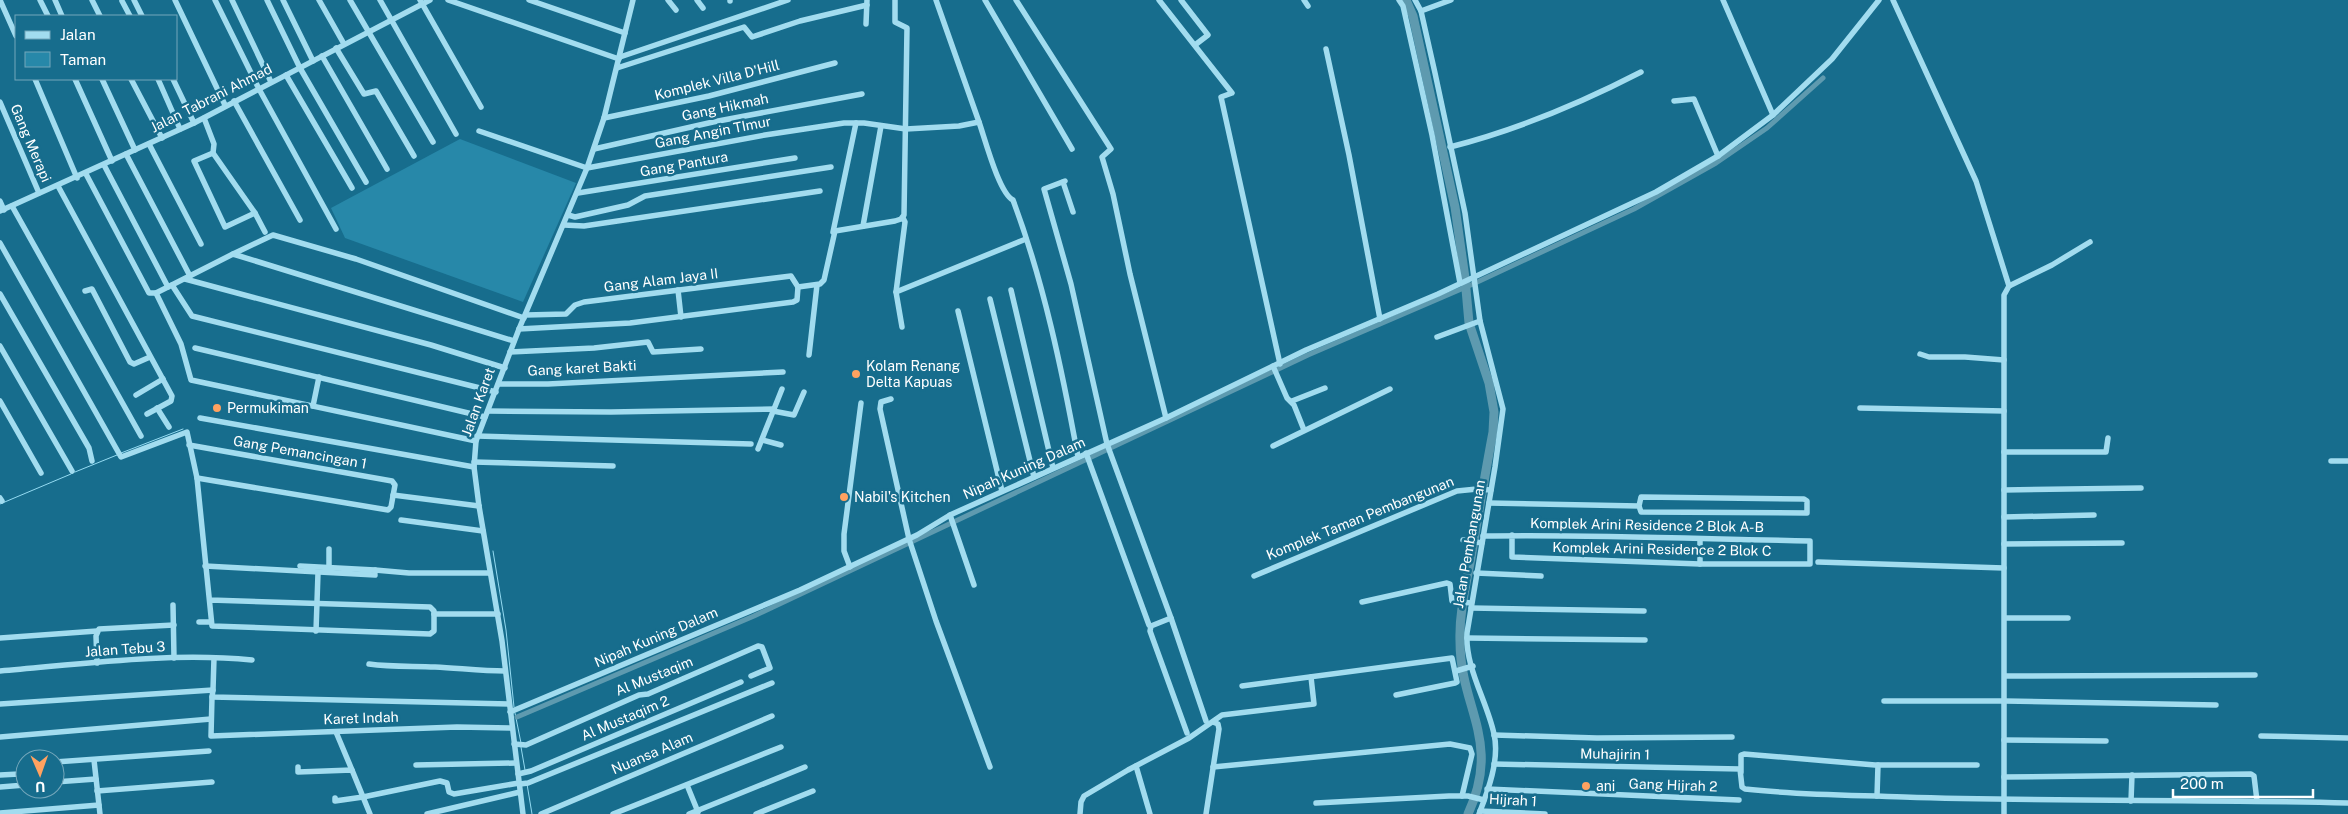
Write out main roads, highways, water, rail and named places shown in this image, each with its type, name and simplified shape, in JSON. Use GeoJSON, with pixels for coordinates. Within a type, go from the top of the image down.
{"type":"FeatureCollection","features":[{"type":"Feature","properties":{"kind":"waterway"},"geometry":{"type":"LineString","coordinates":[[1406,0],[1413,16],[1455,207],[1469,323],[1489,383],[1494,412],[1493,432],[1463,599],[1461,620],[1462,665],[1477,725],[1481,765],[1477,788],[1468,814]]}},
{"type":"Feature","properties":{"kind":"waterway"},"geometry":{"type":"LineString","coordinates":[[517,717],[754,616],[1308,355],[1473,284],[1634,209],[1716,163],[1767,128],[1823,78]]}},
{"type":"Feature","properties":{"kind":"waterway"},"geometry":{"type":"LineString","coordinates":[[121,453],[183,429]]}},
{"type":"Feature","properties":{"kind":"waterway"},"geometry":{"type":"LineString","coordinates":[[75,472],[117,455]]}},
{"type":"Feature","properties":{"kind":"waterway"},"geometry":{"type":"LineString","coordinates":[[0,504],[71,474]]}},
{"type":"Feature","properties":{"kind":"waterway"},"geometry":{"type":"LineString","coordinates":[[493,551],[506,630],[514,707]]}},
{"type":"Feature","properties":{"kind":"waterway"},"geometry":{"type":"LineString","coordinates":[[515,713],[521,743]]}},
{"type":"Feature","properties":{"kind":"waterway"},"geometry":{"type":"LineString","coordinates":[[521,747],[525,770]]}},
{"type":"Feature","properties":{"kind":"waterway"},"geometry":{"type":"LineString","coordinates":[[527,784],[532,814]]}},
{"type":"Feature","properties":{"kind":"place","name":"Kolam Renang Delta Kapuas"},"geometry":{"type":"Point","coordinates":[856,374]}},
{"type":"Feature","properties":{"kind":"place","name":"Permukiman"},"geometry":{"type":"Point","coordinates":[217,408]}},
{"type":"Feature","properties":{"kind":"place","name":"Nabil's Kitchen"},"geometry":{"type":"Point","coordinates":[844,497]}},
{"type":"Feature","properties":{"kind":"place","name":"ani"},"geometry":{"type":"Point","coordinates":[1586,786]}}]}
